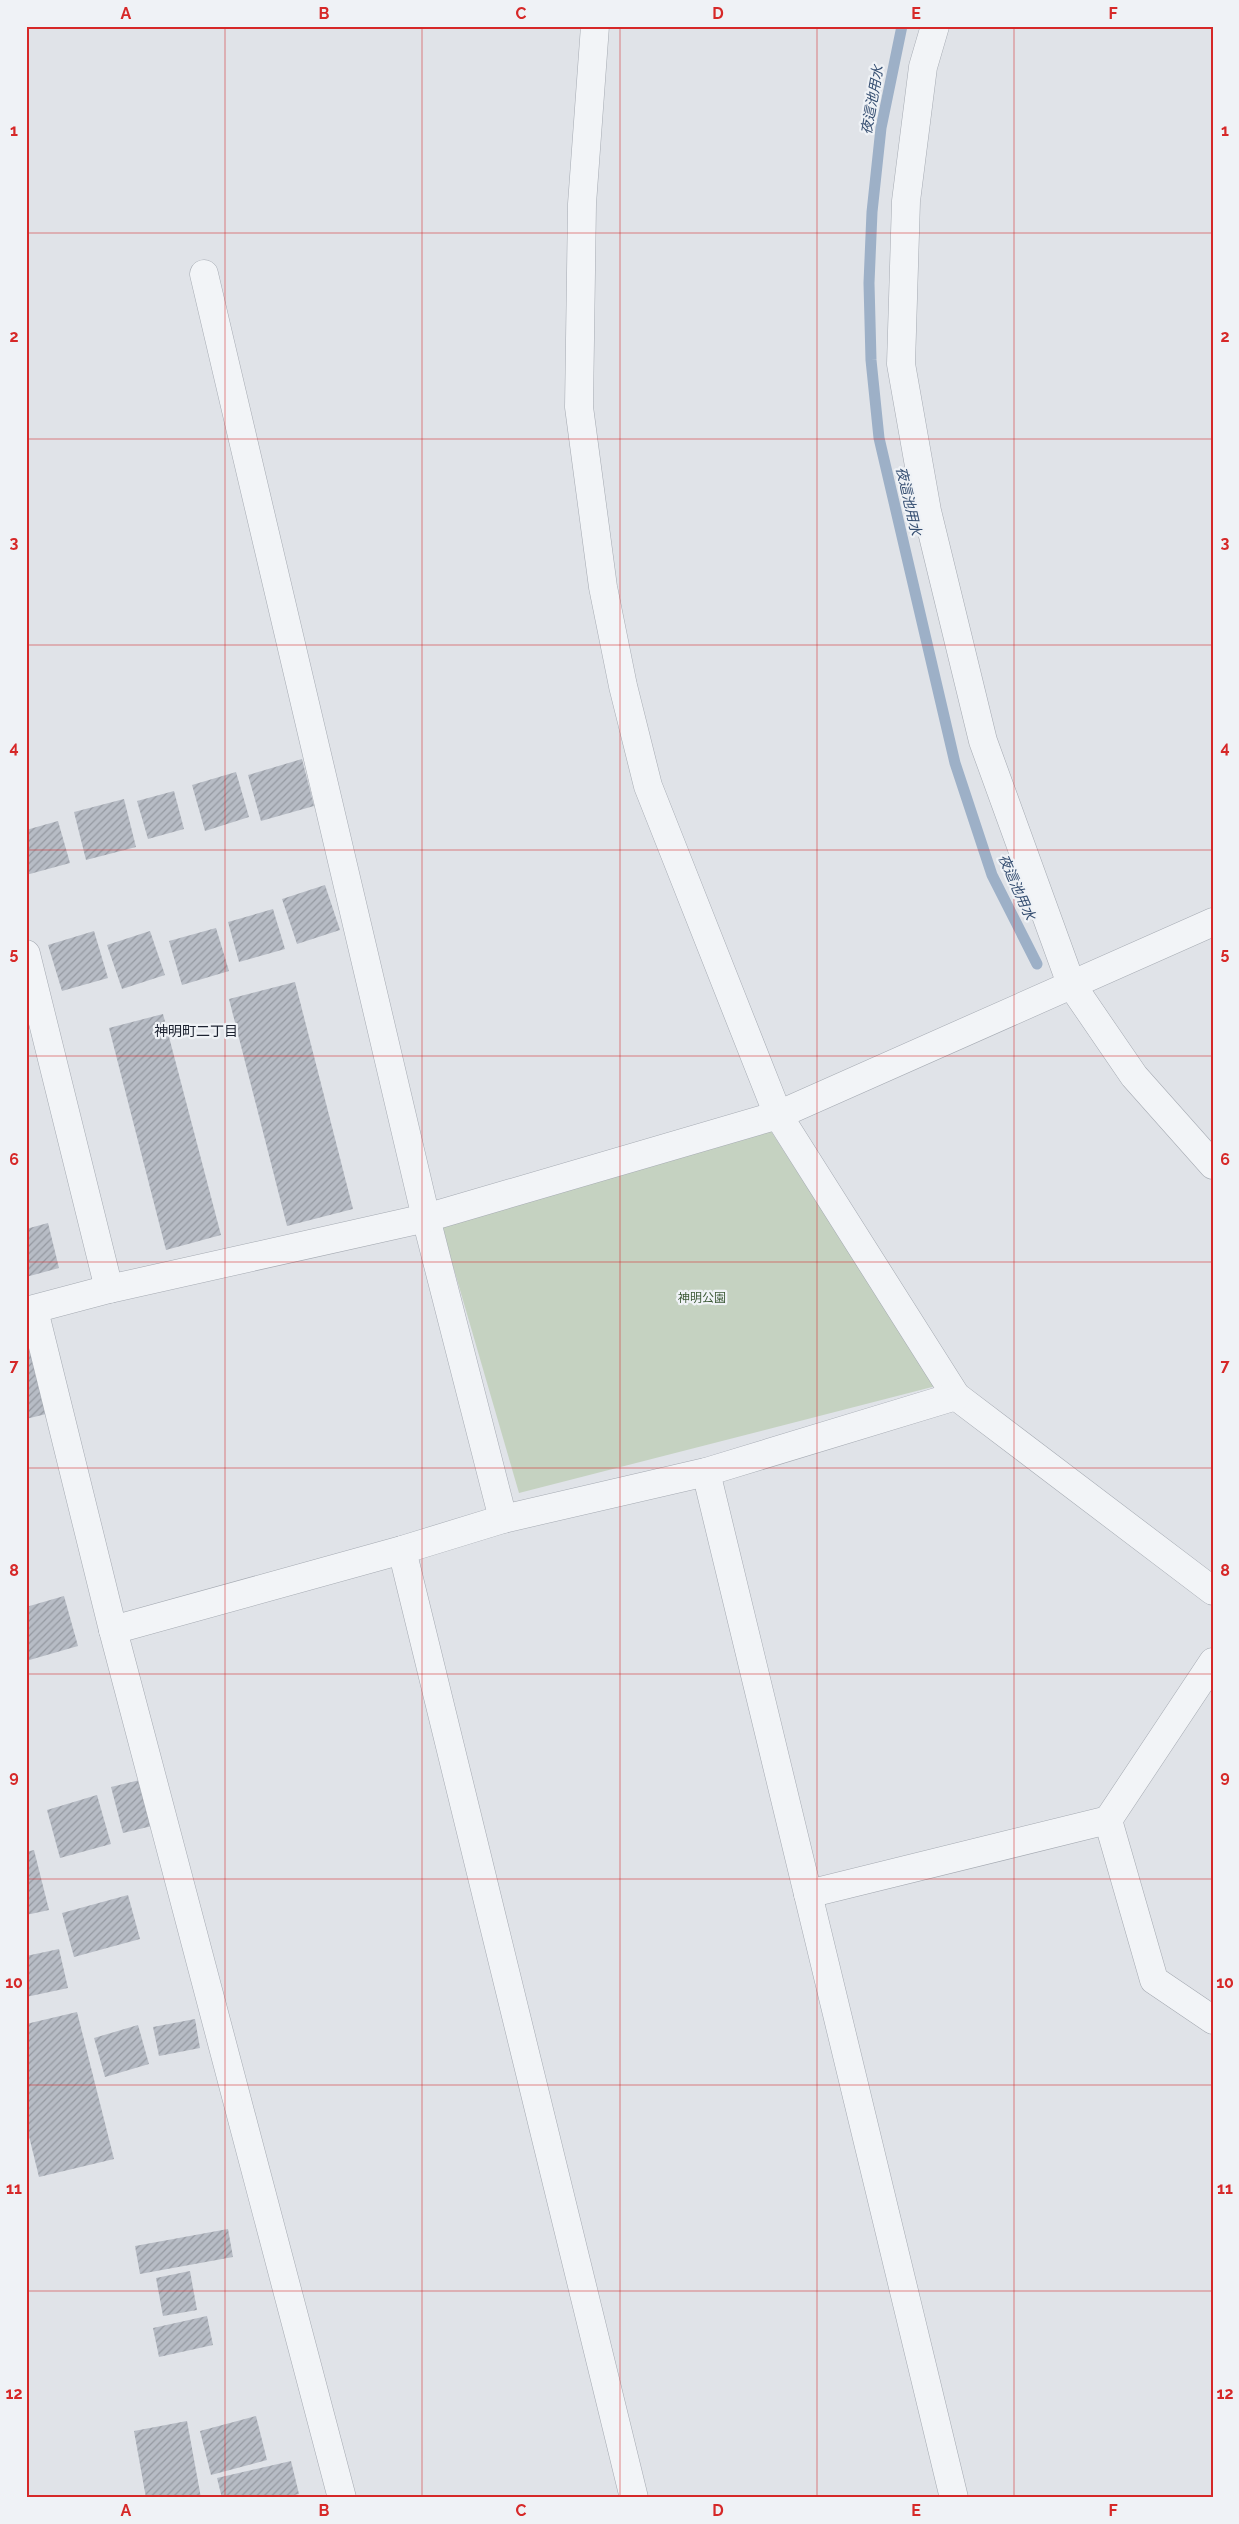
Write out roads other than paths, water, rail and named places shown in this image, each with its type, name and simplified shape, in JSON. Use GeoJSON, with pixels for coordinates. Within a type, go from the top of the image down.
{"type":"FeatureCollection","features":[{"type":"Feature","properties":{"kind":"street"},"geometry":{"type":"LineString","coordinates":[[595,26],[582,204],[579,407],[602,587],[623,686],[648,786],[778,1114],[956,1396],[1213,1592]]}},
{"type":"Feature","properties":{"kind":"street"},"geometry":{"type":"LineString","coordinates":[[935,26],[923,68],[906,201],[901,364],[927,511],[983,741],[1071,984],[1134,1076],[1213,1166]]}},
{"type":"Feature","properties":{"kind":"street"},"geometry":{"type":"LineString","coordinates":[[204,274],[426,1218],[503,1519]]}},
{"type":"Feature","properties":{"kind":"street"},"geometry":{"type":"LineString","coordinates":[[342,2498],[30,1310],[110,1289],[426,1218],[778,1114],[1213,922]]}},
{"type":"Feature","properties":{"kind":"street"},"geometry":{"type":"LineString","coordinates":[[26,954],[110,1289]]}},
{"type":"Feature","properties":{"kind":"street"},"geometry":{"type":"LineString","coordinates":[[113,1630],[402,1550],[503,1519],[706,1472],[956,1396]]}},
{"type":"Feature","properties":{"kind":"street"},"geometry":{"type":"LineString","coordinates":[[706,1472],[954,2498]]}},
{"type":"Feature","properties":{"kind":"street"},"geometry":{"type":"LineString","coordinates":[[402,1550],[634,2498]]}},
{"type":"Feature","properties":{"kind":"street"},"geometry":{"type":"LineString","coordinates":[[808,1894],[1108,1820],[1213,1662]]}},
{"type":"Feature","properties":{"kind":"street"},"geometry":{"type":"LineString","coordinates":[[1108,1820],[1154,1980],[1213,2020]]}},
{"type":"Feature","properties":{"kind":"waterway","name":"夜這池用水"},"geometry":{"type":"LineString","coordinates":[[902,26],[881,128],[872,212],[869,283],[871,360],[879,438],[955,763],[992,875],[1037,964]]}},
{"type":"Feature","properties":{"kind":"district","name":"神明町二丁目"},"geometry":{"type":"Point","coordinates":[196,1031]}},
{"type":"Feature","properties":{"kind":"park label","name":"神明公園"},"geometry":{"type":"Point","coordinates":[702,1298]}}]}
